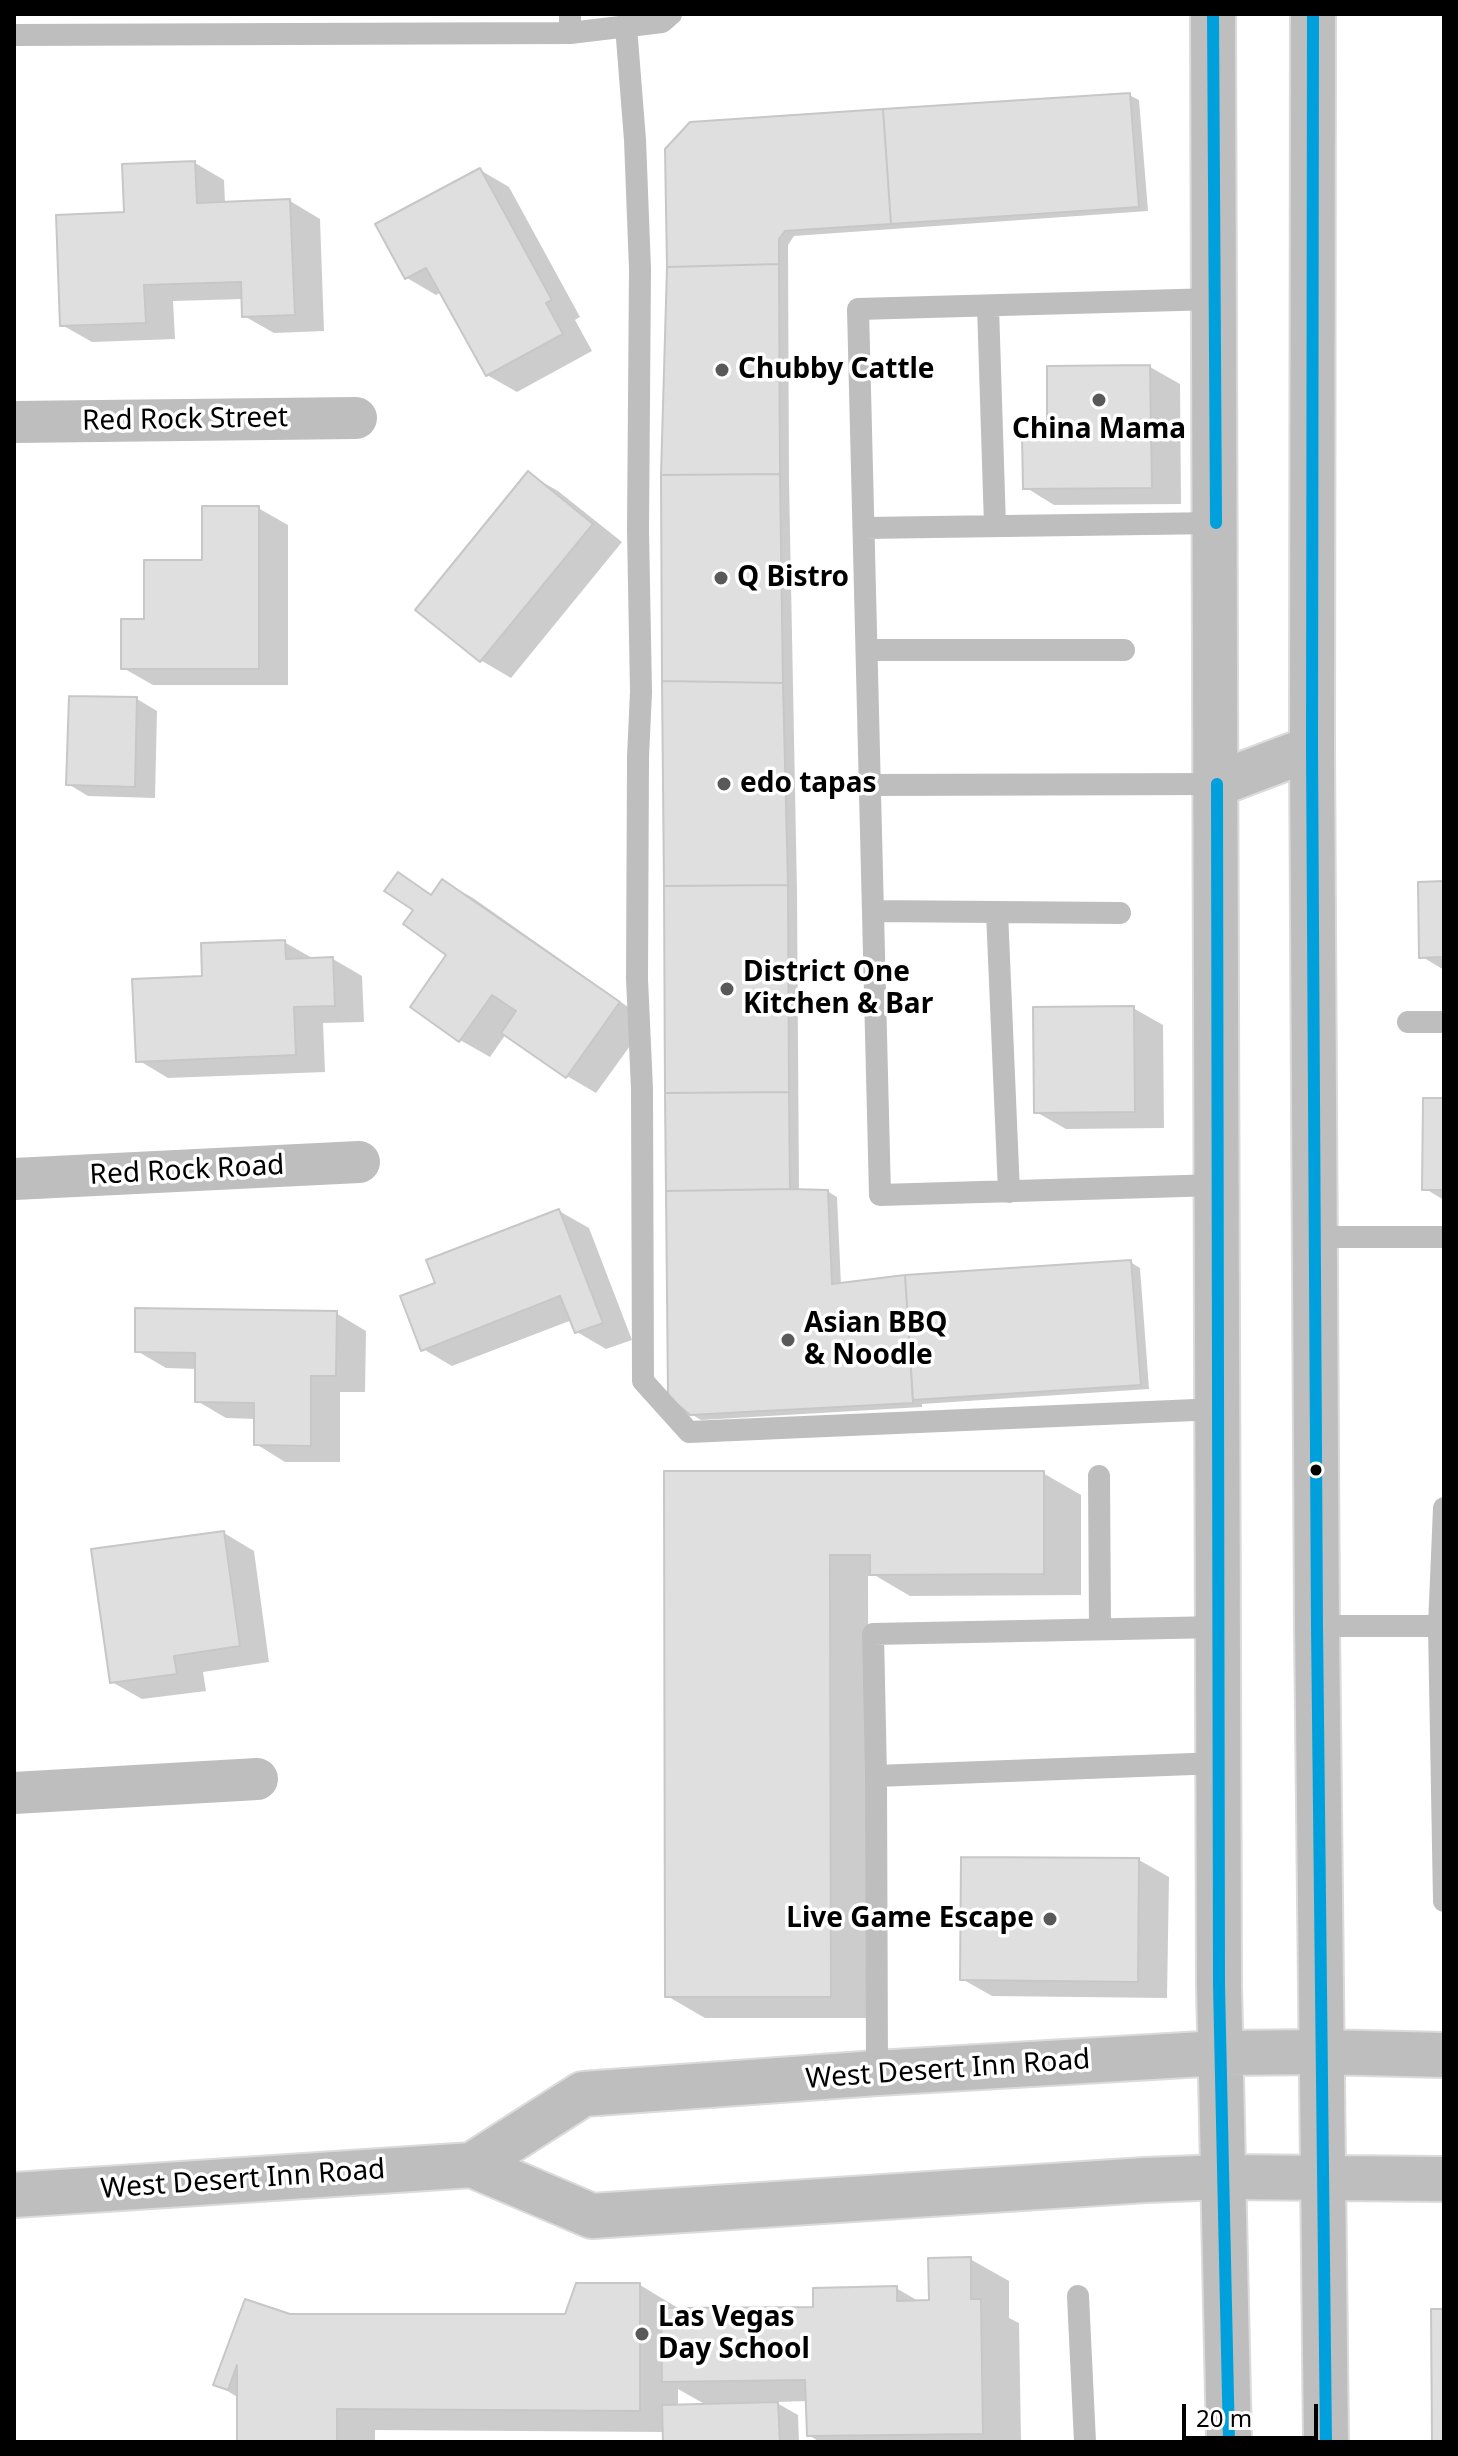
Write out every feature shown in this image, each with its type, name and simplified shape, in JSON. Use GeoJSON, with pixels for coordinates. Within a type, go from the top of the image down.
{"type":"FeatureCollection","features":[{"type":"Feature","properties":{"kind":"main road"},"geometry":{"type":"LineString","coordinates":[[1213,14],[1220,2053],[1229,2442]]}},
{"type":"Feature","properties":{"kind":"main road"},"geometry":{"type":"LineString","coordinates":[[1313,14],[1312,748],[1326,2442]]}},
{"type":"Feature","properties":{"kind":"main road"},"geometry":{"type":"LineString","coordinates":[[1217,784],[1312,748]]}},
{"type":"Feature","properties":{"kind":"main road","name":"West Desert Inn Road"},"geometry":{"type":"LineString","coordinates":[[472,2165],[583,2094],[1220,2053],[1444,2055]]}},
{"type":"Feature","properties":{"kind":"main road","name":"West Desert Inn Road"},"geometry":{"type":"LineString","coordinates":[[14,2195],[472,2165],[592,2216],[1145,2180],[1225,2177],[1444,2179]]}},
{"type":"Feature","properties":{"kind":"street","name":"Red Rock Street"},"geometry":{"type":"LineString","coordinates":[[14,422],[356,418]]}},
{"type":"Feature","properties":{"kind":"street","name":"Red Rock Road"},"geometry":{"type":"LineString","coordinates":[[14,1179],[359,1162]]}},
{"type":"Feature","properties":{"kind":"street"},"geometry":{"type":"LineString","coordinates":[[14,1793],[257,1779]]}},
{"type":"Feature","properties":{"kind":"lane"},"geometry":{"type":"LineString","coordinates":[[14,35],[570,24],[626,26],[662,22],[671,14]]}},
{"type":"Feature","properties":{"kind":"lane"},"geometry":{"type":"LineString","coordinates":[[626,26],[635,140],[640,269],[638,530],[641,692],[637,979],[642,1089],[643,1381],[689,1432],[1218,1409]]}},
{"type":"Feature","properties":{"kind":"lane"},"geometry":{"type":"LineString","coordinates":[[1215,299],[858,309],[880,1195],[1218,1185]]}},
{"type":"Feature","properties":{"kind":"lane"},"geometry":{"type":"LineString","coordinates":[[988,306],[995,526]]}},
{"type":"Feature","properties":{"kind":"lane"},"geometry":{"type":"LineString","coordinates":[[864,528],[1216,523]]}},
{"type":"Feature","properties":{"kind":"lane"},"geometry":{"type":"LineString","coordinates":[[867,650],[1124,650]]}},
{"type":"Feature","properties":{"kind":"lane"},"geometry":{"type":"LineString","coordinates":[[870,785],[1217,784]]}},
{"type":"Feature","properties":{"kind":"lane"},"geometry":{"type":"LineString","coordinates":[[873,911],[1120,913]]}},
{"type":"Feature","properties":{"kind":"lane"},"geometry":{"type":"LineString","coordinates":[[997,912],[1009,1192]]}},
{"type":"Feature","properties":{"kind":"lane"},"geometry":{"type":"LineString","coordinates":[[1408,1022],[1444,1022]]}},
{"type":"Feature","properties":{"kind":"lane"},"geometry":{"type":"LineString","coordinates":[[1315,1237],[1444,1237]]}},
{"type":"Feature","properties":{"kind":"lane"},"geometry":{"type":"LineString","coordinates":[[1099,1476],[1100,1629]]}},
{"type":"Feature","properties":{"kind":"lane"},"geometry":{"type":"LineString","coordinates":[[1444,1508],[1441,1626],[1444,1901]]}},
{"type":"Feature","properties":{"kind":"lane"},"geometry":{"type":"LineString","coordinates":[[1317,1626],[1441,1626]]}},
{"type":"Feature","properties":{"kind":"lane"},"geometry":{"type":"LineString","coordinates":[[877,2073],[873,1634],[1219,1627]]}},
{"type":"Feature","properties":{"kind":"lane"},"geometry":{"type":"LineString","coordinates":[[876,1776],[1219,1763]]}},
{"type":"Feature","properties":{"kind":"lane"},"geometry":{"type":"LineString","coordinates":[[1078,2296],[1085,2442]]}},
{"type":"Feature","properties":{"kind":"building"},"geometry":{"type":"Polygon","coordinates":[[[1130,93],[1139,207],[891,224],[883,109],[1130,93]]]}},
{"type":"Feature","properties":{"kind":"building"},"geometry":{"type":"Polygon","coordinates":[[[883,109],[891,224],[785,231],[779,239],[779,264],[667,267],[665,149],[690,122],[883,109]]]}},
{"type":"Feature","properties":{"kind":"building"},"geometry":{"type":"Polygon","coordinates":[[[195,161],[197,203],[290,199],[295,315],[242,317],[241,282],[144,285],[146,323],[60,326],[56,215],[124,212],[122,164],[195,161]]]}},
{"type":"Feature","properties":{"kind":"building"},"geometry":{"type":"Polygon","coordinates":[[[480,168],[552,300],[546,303],[563,334],[486,376],[426,268],[405,279],[375,224],[480,168]]]}},
{"type":"Feature","properties":{"kind":"building","name":"Chubby Cattle"},"geometry":{"type":"Polygon","coordinates":[[[779,264],[780,474],[661,475],[667,267],[779,264]]]}},
{"type":"Feature","properties":{"kind":"building","name":"China Mama"},"geometry":{"type":"Polygon","coordinates":[[[1150,365],[1152,488],[1023,489],[1022,434],[1047,434],[1047,366],[1150,365]]]}},
{"type":"Feature","properties":{"kind":"building"},"geometry":{"type":"Polygon","coordinates":[[[528,471],[593,524],[480,662],[415,610],[528,471]]]}},
{"type":"Feature","properties":{"kind":"building","name":"Q Bistro"},"geometry":{"type":"Polygon","coordinates":[[[780,474],[783,683],[662,681],[661,475],[780,474]]]}},
{"type":"Feature","properties":{"kind":"building"},"geometry":{"type":"Polygon","coordinates":[[[202,506],[259,506],[259,669],[121,669],[121,619],[144,619],[144,560],[202,560],[202,506]]]}},
{"type":"Feature","properties":{"kind":"building","name":"edo tapas"},"geometry":{"type":"Polygon","coordinates":[[[662,681],[783,683],[788,885],[664,886],[662,681]]]}},
{"type":"Feature","properties":{"kind":"building"},"geometry":{"type":"Polygon","coordinates":[[[69,696],[137,697],[135,787],[66,785],[69,696]]]}},
{"type":"Feature","properties":{"kind":"building"},"geometry":{"type":"Polygon","coordinates":[[[398,872],[431,895],[442,879],[620,1002],[566,1078],[501,1033],[516,1011],[492,995],[459,1042],[410,1007],[446,955],[403,924],[413,910],[384,891],[398,872]]]}},
{"type":"Feature","properties":{"kind":"building"},"geometry":{"type":"Polygon","coordinates":[[[1444,881],[1444,957],[1419,958],[1418,882],[1444,881]]]}},
{"type":"Feature","properties":{"kind":"building","name":"District One Kitchen & Bar"},"geometry":{"type":"Polygon","coordinates":[[[788,885],[789,1092],[665,1093],[664,886],[788,885]]]}},
{"type":"Feature","properties":{"kind":"building"},"geometry":{"type":"Polygon","coordinates":[[[285,940],[286,959],[333,957],[335,1006],[294,1007],[296,1055],[136,1062],[132,979],[202,976],[201,943],[285,940]]]}},
{"type":"Feature","properties":{"kind":"building"},"geometry":{"type":"Polygon","coordinates":[[[1134,1006],[1135,1112],[1034,1113],[1033,1007],[1134,1006]]]}},
{"type":"Feature","properties":{"kind":"building"},"geometry":{"type":"Polygon","coordinates":[[[789,1092],[790,1189],[666,1191],[665,1093],[789,1092]]]}},
{"type":"Feature","properties":{"kind":"building"},"geometry":{"type":"Polygon","coordinates":[[[1423,1098],[1444,1098],[1444,1190],[1422,1190],[1423,1098]]]}},
{"type":"Feature","properties":{"kind":"building","name":"Asian BBQ & Noodle"},"geometry":{"type":"Polygon","coordinates":[[[828,1190],[832,1284],[905,1275],[913,1403],[690,1415],[668,1396],[666,1191],[828,1190]]]}},
{"type":"Feature","properties":{"kind":"building"},"geometry":{"type":"Polygon","coordinates":[[[559,1209],[603,1323],[575,1333],[560,1296],[421,1351],[400,1296],[435,1283],[426,1260],[559,1209]]]}},
{"type":"Feature","properties":{"kind":"building"},"geometry":{"type":"Polygon","coordinates":[[[1131,1260],[1141,1385],[913,1400],[905,1275],[1131,1260]]]}},
{"type":"Feature","properties":{"kind":"building"},"geometry":{"type":"Polygon","coordinates":[[[135,1308],[337,1311],[336,1376],[311,1376],[311,1446],[254,1445],[254,1403],[195,1402],[195,1353],[135,1352],[135,1308]]]}},
{"type":"Feature","properties":{"kind":"building"},"geometry":{"type":"Polygon","coordinates":[[[664,1471],[1044,1471],[1044,1574],[870,1575],[870,1555],[830,1555],[831,1997],[665,1997],[664,1471]]]}},
{"type":"Feature","properties":{"kind":"building"},"geometry":{"type":"Polygon","coordinates":[[[224,1531],[240,1646],[174,1656],[177,1674],[110,1683],[91,1549],[224,1531]]]}},
{"type":"Feature","properties":{"kind":"building","name":"Live Game Escape"},"geometry":{"type":"Polygon","coordinates":[[[961,1857],[1139,1858],[1138,1982],[960,1980],[961,1857]]]}},
{"type":"Feature","properties":{"kind":"building"},"geometry":{"type":"Polygon","coordinates":[[[971,2257],[971,2299],[981,2299],[983,2434],[807,2436],[805,2380],[662,2382],[661,2308],[813,2307],[813,2288],[897,2286],[897,2301],[929,2300],[928,2258],[971,2257]]]}},
{"type":"Feature","properties":{"kind":"building"},"geometry":{"type":"Polygon","coordinates":[[[576,2283],[640,2283],[640,2411],[337,2409],[337,2442],[237,2442],[237,2365],[228,2390],[213,2385],[245,2299],[290,2314],[565,2314],[576,2283]]]}},
{"type":"Feature","properties":{"kind":"building"},"geometry":{"type":"Polygon","coordinates":[[[1431,2309],[1444,2309],[1444,2442],[1432,2442],[1431,2309]]]}},
{"type":"Feature","properties":{"kind":"building"},"geometry":{"type":"Polygon","coordinates":[[[778,2402],[780,2442],[663,2442],[662,2405],[778,2402]]]}},
{"type":"Feature","properties":{"kind":"transit line"},"geometry":{"type":"LineString","coordinates":[[1213,14],[1216,523]]}},
{"type":"Feature","properties":{"kind":"transit line"},"geometry":{"type":"LineString","coordinates":[[1313,14],[1312,748],[1326,2442]]}},
{"type":"Feature","properties":{"kind":"transit line"},"geometry":{"type":"LineString","coordinates":[[1217,784],[1219,1985],[1229,2442]]}},
{"type":"Feature","properties":{"kind":"place","name":"Chubby Cattle"},"geometry":{"type":"Point","coordinates":[722,370]}},
{"type":"Feature","properties":{"kind":"place","name":"China Mama"},"geometry":{"type":"Point","coordinates":[1099,400]}},
{"type":"Feature","properties":{"kind":"place","name":"Q Bistro"},"geometry":{"type":"Point","coordinates":[721,578]}},
{"type":"Feature","properties":{"kind":"place","name":"edo tapas"},"geometry":{"type":"Point","coordinates":[724,784]}},
{"type":"Feature","properties":{"kind":"place","name":"District One Kitchen & Bar"},"geometry":{"type":"Point","coordinates":[727,989]}},
{"type":"Feature","properties":{"kind":"place","name":"Asian BBQ & Noodle"},"geometry":{"type":"Point","coordinates":[788,1340]}},
{"type":"Feature","properties":{"kind":"place","name":"Live Game Escape"},"geometry":{"type":"Point","coordinates":[1050,1919]}},
{"type":"Feature","properties":{"kind":"place","name":"Las Vegas Day School"},"geometry":{"type":"Point","coordinates":[642,2334]}}]}
